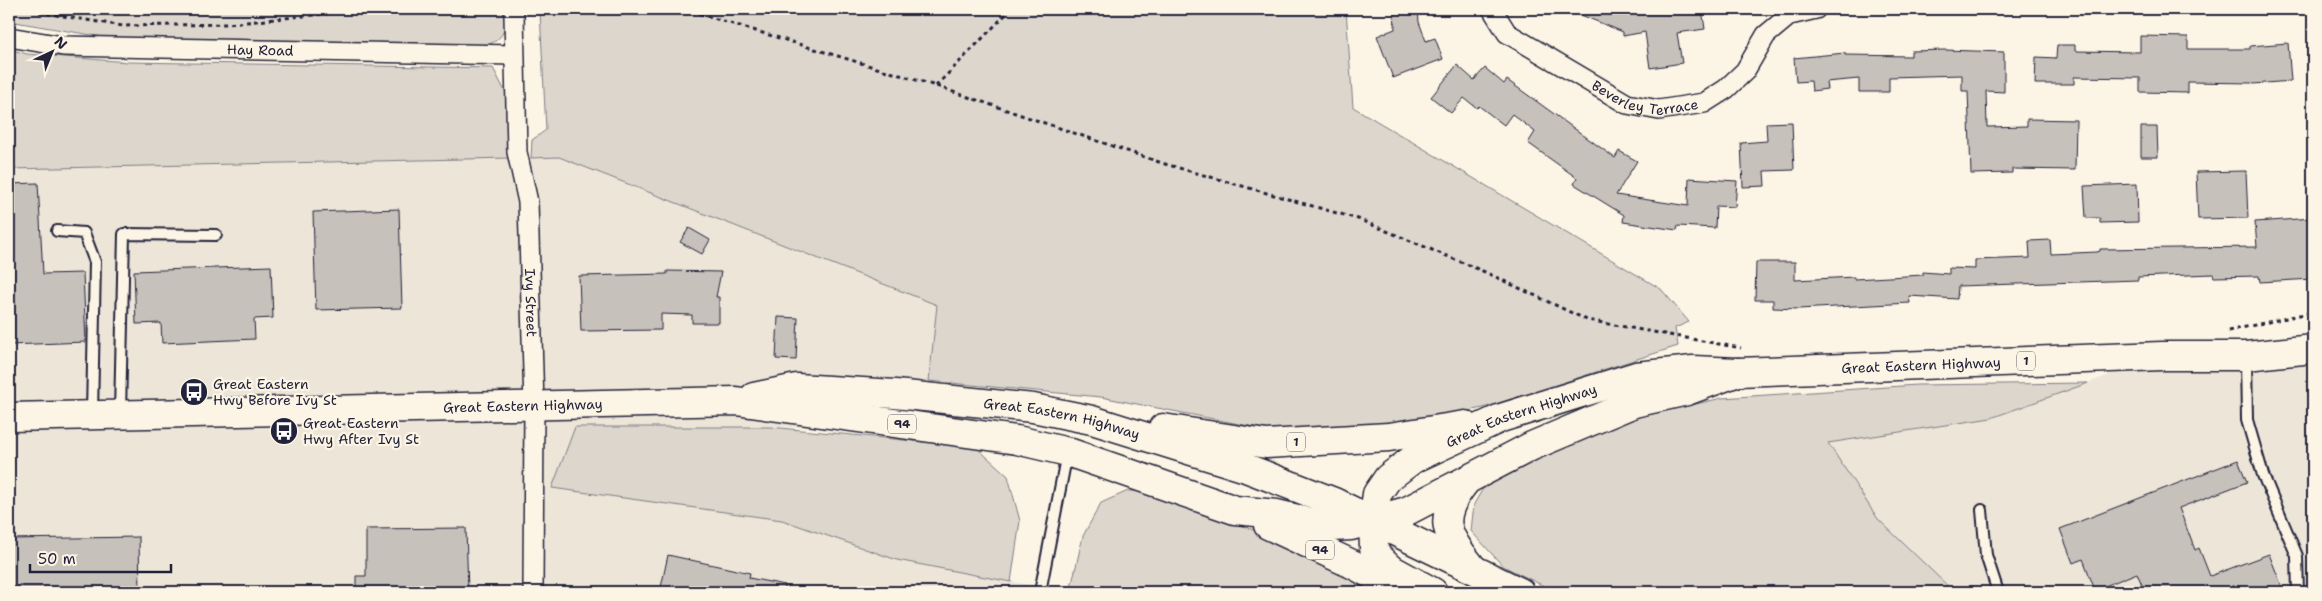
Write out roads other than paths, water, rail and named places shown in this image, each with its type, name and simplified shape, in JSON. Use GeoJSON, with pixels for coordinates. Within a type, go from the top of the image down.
{"type":"FeatureCollection","features":[{"type":"Feature","properties":{"kind":"highway","name":"Great Eastern Highway"},"geometry":{"type":"LineString","coordinates":[[1433,592],[1389,568],[1376,555],[1374,521],[1377,494],[1388,478],[1413,459],[1501,418],[1636,376],[1693,370],[1740,360],[2246,356],[2313,349]]}},
{"type":"Feature","properties":{"kind":"highway","name":"Great Eastern Highway"},"geometry":{"type":"LineString","coordinates":[[9,417],[736,401],[1016,440],[1068,452],[1235,510],[1277,514],[1332,527],[1351,526],[1407,511],[1532,446],[1634,403],[1687,391],[1740,360]]}},
{"type":"Feature","properties":{"kind":"highway","name":"Great Eastern Highway"},"geometry":{"type":"LineString","coordinates":[[736,401],[797,388],[895,394],[1033,408],[1092,420],[1246,468],[1334,502],[1374,521]]}},
{"type":"Feature","properties":{"kind":"highway","name":"1"},"geometry":{"type":"LineString","coordinates":[[1092,420],[1176,430],[1266,444],[1389,437],[1501,418]]}},
{"type":"Feature","properties":{"kind":"highway"},"geometry":{"type":"LineString","coordinates":[[1466,480],[1448,506],[1448,533],[1453,544],[1473,568]]}},
{"type":"Feature","properties":{"kind":"highway","name":"94"},"geometry":{"type":"LineString","coordinates":[[1235,510],[1354,566],[1404,592]]}},
{"type":"Feature","properties":{"kind":"highway","name":"94"},"geometry":{"type":"LineString","coordinates":[[1374,521],[1520,592]]}},
{"type":"Feature","properties":{"kind":"street","name":"Beverley Terrace"},"geometry":{"type":"LineString","coordinates":[[1492,9],[1507,33],[1627,104],[1659,110],[1704,103],[1726,90],[1745,71],[1766,35],[1790,15],[1816,9]]}},
{"type":"Feature","properties":{"kind":"street","name":"Ivy Street"},"geometry":{"type":"LineString","coordinates":[[514,15],[517,152],[528,194],[534,406],[533,592]]}},
{"type":"Feature","properties":{"kind":"street","name":"Hay Road"},"geometry":{"type":"LineString","coordinates":[[9,36],[63,46],[514,55]]}},
{"type":"Feature","properties":{"kind":"lane"},"geometry":{"type":"LineString","coordinates":[[57,231],[84,233],[95,262],[92,415]]}},
{"type":"Feature","properties":{"kind":"lane"},"geometry":{"type":"LineString","coordinates":[[120,415],[124,234],[216,235]]}},
{"type":"Feature","properties":{"kind":"lane"},"geometry":{"type":"LineString","coordinates":[[2246,356],[2247,420],[2263,475],[2297,556],[2298,592]]}},
{"type":"Feature","properties":{"kind":"lane"},"geometry":{"type":"LineString","coordinates":[[1040,592],[1068,452]]}},
{"type":"Feature","properties":{"kind":"lane"},"geometry":{"type":"LineString","coordinates":[[1982,510],[1986,555],[1998,592]]}},
{"type":"Feature","properties":{"kind":"place","name":"Great Eastern Hwy Before Ivy St"},"geometry":{"type":"Point","coordinates":[194,392]}},
{"type":"Feature","properties":{"kind":"place","name":"Great Eastern Hwy After Ivy St"},"geometry":{"type":"Point","coordinates":[284,431]}}]}
